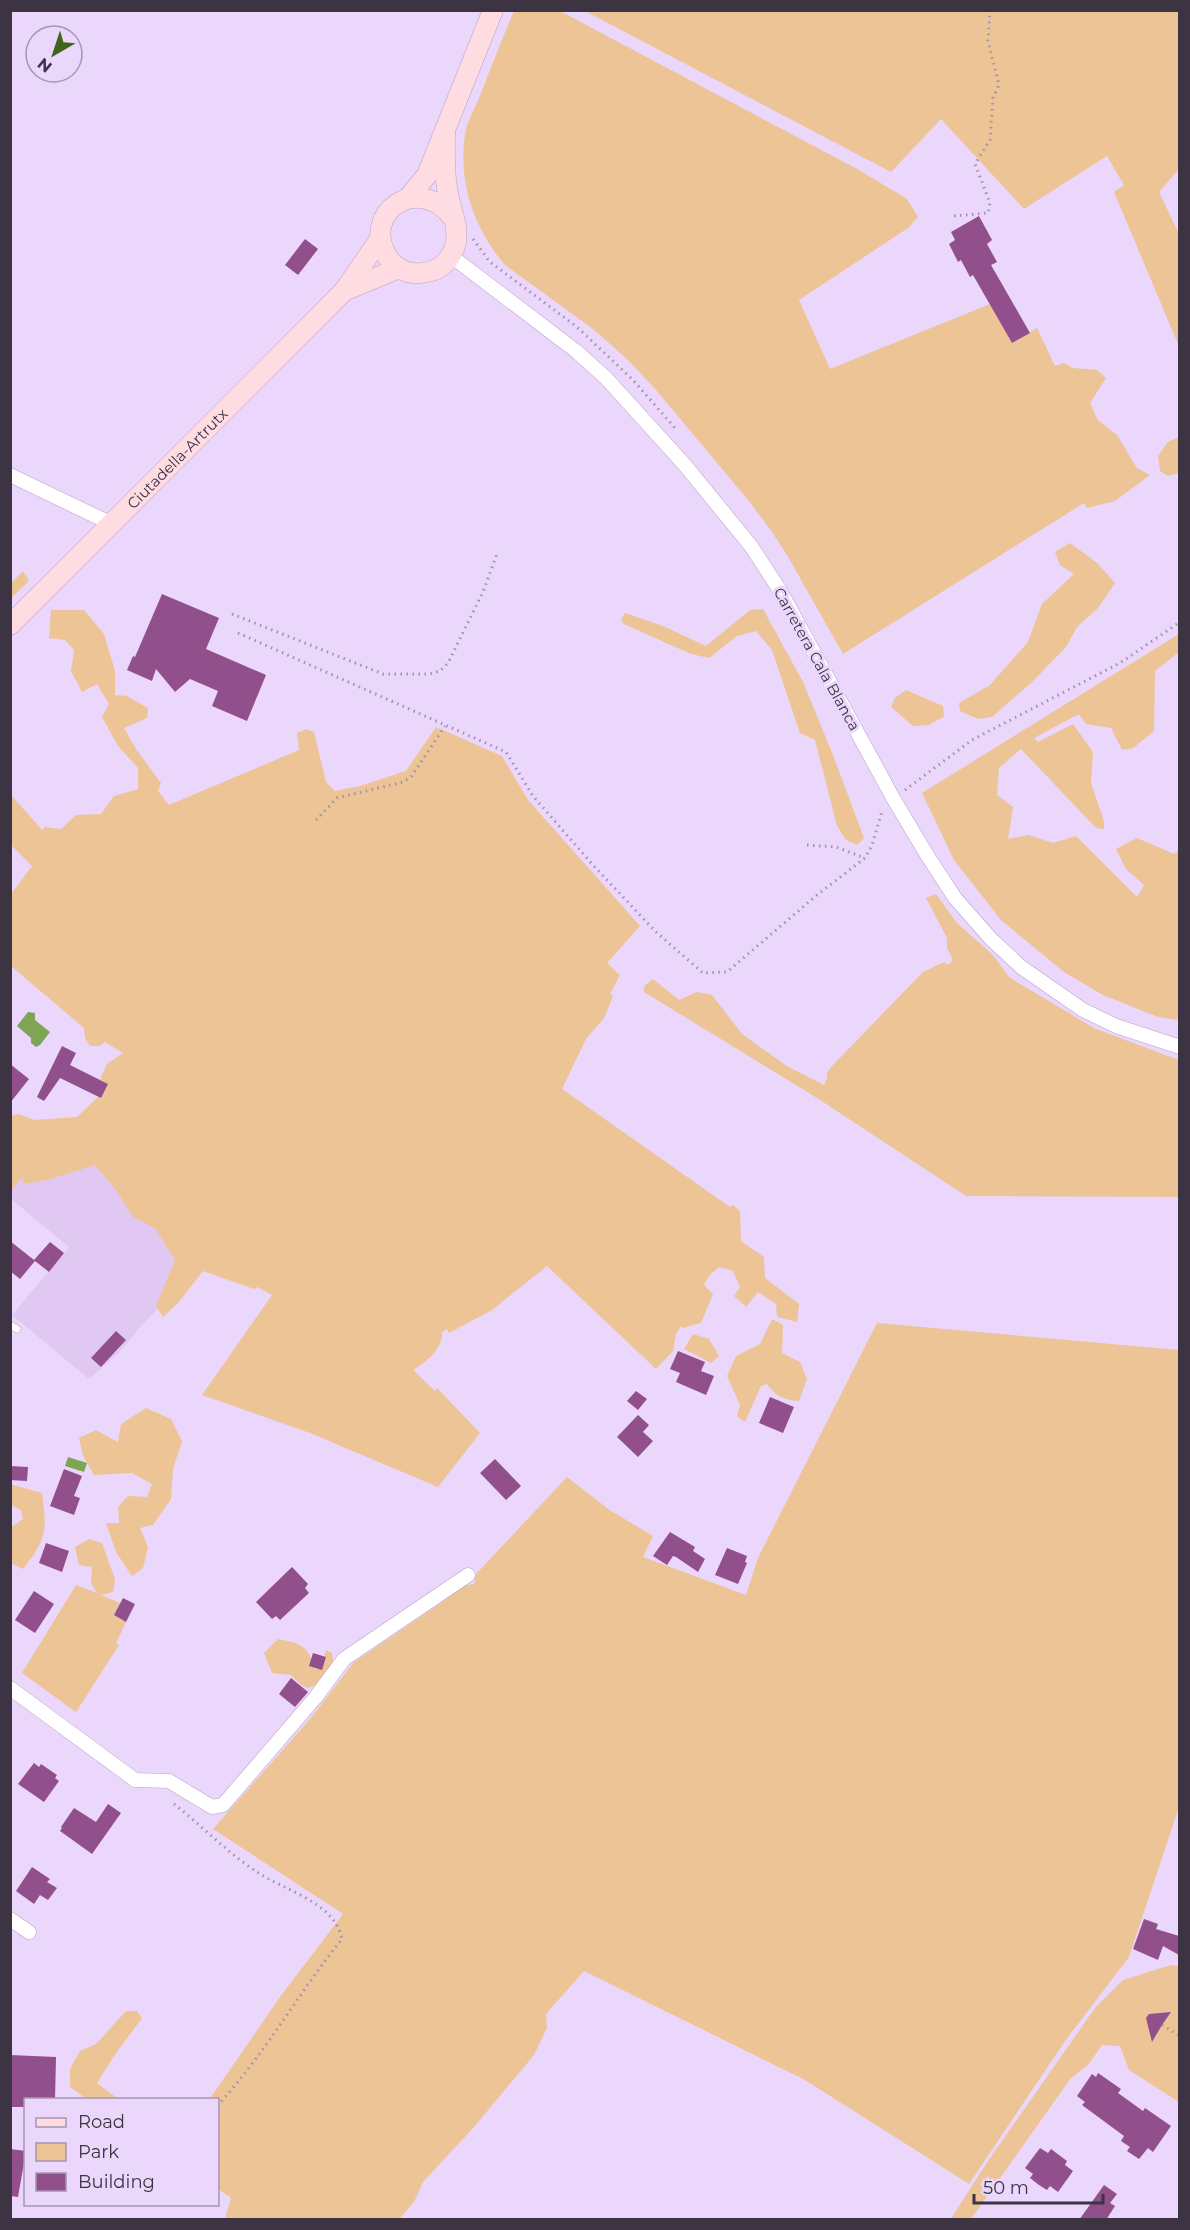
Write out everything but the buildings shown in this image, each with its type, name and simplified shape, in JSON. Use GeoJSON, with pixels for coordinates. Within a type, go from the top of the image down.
{"type":"FeatureCollection","features":[{"type":"Feature","properties":{"kind":"main road"},"geometry":{"type":"LineString","coordinates":[[445,133],[446,187],[457,230],[456,243],[451,256],[443,265],[433,271],[410,273],[389,260],[380,238],[381,228],[391,208],[408,198],[427,175],[493,10]]}},
{"type":"Feature","properties":{"kind":"main road"},"geometry":{"type":"LineString","coordinates":[[408,198],[421,197],[434,200],[445,207],[453,218]]}},
{"type":"Feature","properties":{"kind":"main road"},"geometry":{"type":"LineString","coordinates":[[344,291],[380,238]]}},
{"type":"Feature","properties":{"kind":"main road"},"geometry":{"type":"LineString","coordinates":[[344,291],[399,268]]}},
{"type":"Feature","properties":{"kind":"main road","name":"Ciutadella-Artrutx"},"geometry":{"type":"LineString","coordinates":[[10,625],[344,291]]}},
{"type":"Feature","properties":{"kind":"street","name":"Carretera Cala Blanca"},"geometry":{"type":"LineString","coordinates":[[451,256],[576,351],[606,378],[718,504],[751,546],[781,592],[894,798],[955,898],[991,939],[1021,968],[1083,1010],[1116,1026],[1179,1047]]}},
{"type":"Feature","properties":{"kind":"street"},"geometry":{"type":"LineString","coordinates":[[10,475],[112,524]]}},
{"type":"Feature","properties":{"kind":"street"},"geometry":{"type":"LineString","coordinates":[[10,1688],[135,1780],[169,1780],[212,1808],[223,1805],[315,1698],[344,1659],[468,1575]]}},
{"type":"Feature","properties":{"kind":"street"},"geometry":{"type":"LineString","coordinates":[[10,1919],[29,1932]]}},
{"type":"Feature","properties":{"kind":"path"},"geometry":{"type":"LineString","coordinates":[[954,216],[988,213],[990,203],[975,164],[990,140],[993,98],[999,85],[988,41],[990,10]]}},
{"type":"Feature","properties":{"kind":"path"},"geometry":{"type":"LineString","coordinates":[[232,614],[383,674],[429,674],[440,671],[448,663],[483,592],[498,551]]}},
{"type":"Feature","properties":{"kind":"path"},"geometry":{"type":"LineString","coordinates":[[238,633],[506,752],[533,796],[592,864],[655,931],[703,973],[727,972],[817,895],[865,858],[872,845],[882,812],[894,798],[972,740],[1120,663],[1179,622]]}},
{"type":"Feature","properties":{"kind":"path"},"geometry":{"type":"LineString","coordinates":[[316,820],[337,798],[403,782],[411,777],[446,726]]}},
{"type":"Feature","properties":{"kind":"path"},"geometry":{"type":"LineString","coordinates":[[807,845],[836,847],[865,858]]}},
{"type":"Feature","properties":{"kind":"path"},"geometry":{"type":"LineString","coordinates":[[169,1799],[257,1872],[300,1893],[325,1912],[340,1929],[342,1939],[314,1974],[241,2079],[219,2104]]}},
{"type":"Feature","properties":{"kind":"path"},"geometry":{"type":"LineString","coordinates":[[1162,2025],[1179,2036]]}},
{"type":"Feature","properties":{"kind":"shaded area"},"geometry":{"type":"Polygon","coordinates":[[[28,1012],[35,1013],[35,1020],[50,1032],[36,1047],[31,1043],[31,1038],[17,1026],[28,1012]]]}},
{"type":"Feature","properties":{"kind":"shaded area"},"geometry":{"type":"Polygon","coordinates":[[[89,1138],[197,1257],[181,1285],[140,1327],[119,1353],[89,1379],[12,1315],[69,1247],[11,1199],[10,1191],[27,1170],[89,1138]]]}},
{"type":"Feature","properties":{"kind":"shaded area"},"geometry":{"type":"Polygon","coordinates":[[[68,1457],[87,1463],[84,1472],[65,1466],[68,1457]]]}},
{"type":"Feature","properties":{"kind":"green space"},"geometry":{"type":"Polygon","coordinates":[[[514,11],[560,11],[859,170],[907,199],[918,217],[908,228],[799,300],[830,369],[990,304],[1012,343],[1037,328],[1055,366],[1064,363],[1073,368],[1097,370],[1106,378],[1090,403],[1098,420],[1117,435],[1137,468],[1150,475],[1115,501],[1087,508],[1084,503],[843,654],[772,532],[656,390],[629,361],[593,329],[505,265],[485,236],[466,188],[463,152],[465,134],[469,119],[514,11]]]}},
{"type":"Feature","properties":{"kind":"green space"},"geometry":{"type":"Polygon","coordinates":[[[585,11],[1179,11],[1179,169],[1159,192],[1179,234],[1178,344],[1114,192],[1124,185],[1107,156],[1024,209],[941,119],[891,172],[585,11]]]}},
{"type":"Feature","properties":{"kind":"green space"},"geometry":{"type":"Polygon","coordinates":[[[1179,437],[1179,473],[1168,476],[1160,471],[1158,456],[1168,442],[1179,437]]]}},
{"type":"Feature","properties":{"kind":"green space"},"geometry":{"type":"Polygon","coordinates":[[[1070,543],[1097,563],[1115,583],[1098,608],[1077,627],[1066,647],[1031,683],[992,717],[978,719],[960,711],[959,703],[990,685],[1028,642],[1042,604],[1074,574],[1060,565],[1055,552],[1070,543]]]}},
{"type":"Feature","properties":{"kind":"green space"},"geometry":{"type":"Polygon","coordinates":[[[23,571],[29,581],[11,598],[11,583],[23,571]]]}},
{"type":"Feature","properties":{"kind":"green space"},"geometry":{"type":"Polygon","coordinates":[[[763,609],[803,682],[833,755],[864,838],[857,845],[846,840],[837,826],[815,740],[800,733],[772,650],[756,631],[737,636],[709,658],[691,654],[624,624],[621,620],[625,613],[663,626],[706,646],[750,610],[763,609]]]}},
{"type":"Feature","properties":{"kind":"green space"},"geometry":{"type":"Polygon","coordinates":[[[51,610],[84,610],[104,634],[115,671],[115,695],[127,696],[148,708],[147,718],[124,728],[161,783],[158,791],[169,805],[299,750],[297,733],[306,729],[314,732],[326,782],[335,791],[360,786],[406,771],[436,727],[502,756],[528,800],[640,926],[607,963],[620,975],[610,994],[613,996],[604,1018],[586,1039],[562,1089],[730,1207],[733,1205],[740,1211],[741,1241],[764,1257],[765,1278],[799,1304],[797,1322],[777,1317],[776,1304],[758,1292],[746,1307],[734,1296],[740,1287],[733,1271],[719,1267],[709,1276],[704,1285],[713,1294],[701,1323],[683,1328],[681,1326],[676,1334],[673,1351],[656,1369],[547,1266],[492,1310],[449,1333],[447,1329],[442,1332],[437,1349],[413,1370],[435,1391],[437,1388],[480,1433],[438,1487],[310,1433],[202,1395],[272,1295],[257,1287],[254,1289],[203,1271],[178,1303],[163,1317],[156,1306],[175,1260],[155,1228],[133,1217],[116,1190],[95,1165],[47,1180],[24,1184],[22,1177],[11,1191],[11,1116],[19,1114],[34,1120],[77,1117],[98,1097],[101,1098],[108,1084],[100,1079],[107,1064],[123,1053],[105,1042],[99,1046],[90,1046],[85,1038],[84,1028],[11,966],[11,894],[32,866],[11,845],[11,795],[43,831],[44,827],[61,829],[76,815],[101,814],[114,796],[138,789],[138,768],[118,746],[102,717],[109,704],[97,684],[82,692],[71,671],[74,650],[65,640],[49,638],[51,610]]]}},
{"type":"Feature","properties":{"kind":"green space"},"geometry":{"type":"Polygon","coordinates":[[[1179,634],[1179,652],[1155,671],[1154,731],[1133,748],[1122,750],[1111,728],[1086,724],[1079,714],[1034,738],[1038,742],[1073,724],[1093,752],[1091,783],[1104,821],[1104,829],[1096,828],[1021,749],[999,768],[997,795],[1013,807],[1008,839],[1028,835],[1053,843],[1076,836],[1137,897],[1144,885],[1126,869],[1116,849],[1137,838],[1174,854],[1179,850],[1179,1020],[1158,1017],[1103,995],[1064,972],[1001,920],[954,860],[922,793],[1179,634]]]}},
{"type":"Feature","properties":{"kind":"green space"},"geometry":{"type":"Polygon","coordinates":[[[906,690],[943,706],[944,717],[928,725],[913,726],[891,707],[895,698],[906,690]]]}},
{"type":"Feature","properties":{"kind":"green space"},"geometry":{"type":"Polygon","coordinates":[[[936,894],[957,923],[992,954],[1010,978],[1096,1029],[1179,1060],[1179,1197],[966,1196],[817,1098],[644,992],[644,986],[653,979],[679,1000],[697,992],[712,995],[742,1034],[787,1066],[824,1085],[827,1073],[832,1066],[923,972],[944,962],[948,965],[953,960],[947,948],[947,938],[926,898],[936,894]]]}},
{"type":"Feature","properties":{"kind":"green space"},"geometry":{"type":"Polygon","coordinates":[[[772,1319],[783,1325],[782,1353],[800,1362],[807,1379],[799,1401],[780,1397],[767,1384],[761,1386],[745,1422],[737,1416],[740,1405],[727,1376],[736,1356],[760,1344],[772,1319]]]}},
{"type":"Feature","properties":{"kind":"green space"},"geometry":{"type":"Polygon","coordinates":[[[877,1323],[1179,1350],[1179,1807],[1129,1957],[1065,2041],[969,2184],[805,2080],[584,1971],[546,2014],[547,2028],[534,2055],[474,2127],[423,2182],[414,2202],[399,2219],[225,2219],[231,2198],[219,2190],[219,2098],[210,2098],[280,1997],[343,1914],[213,1829],[310,1719],[353,1663],[441,1603],[461,1586],[474,1584],[476,1574],[567,1477],[611,1511],[653,1536],[643,1557],[746,1595],[758,1558],[877,1323]]]}},
{"type":"Feature","properties":{"kind":"green space"},"geometry":{"type":"Polygon","coordinates":[[[693,1334],[709,1339],[719,1356],[711,1363],[684,1349],[693,1334]]]}},
{"type":"Feature","properties":{"kind":"green space"},"geometry":{"type":"Polygon","coordinates":[[[146,1408],[171,1419],[182,1441],[173,1469],[171,1499],[153,1525],[140,1528],[148,1547],[143,1568],[132,1576],[116,1552],[106,1523],[119,1523],[118,1507],[128,1496],[147,1497],[152,1484],[132,1473],[94,1475],[83,1456],[79,1438],[96,1430],[118,1442],[121,1424],[146,1408]]]}},
{"type":"Feature","properties":{"kind":"green space"},"geometry":{"type":"Polygon","coordinates":[[[10,1484],[42,1493],[45,1525],[41,1542],[23,1569],[11,1563],[11,1527],[23,1519],[21,1510],[11,1505],[10,1484]]]}},
{"type":"Feature","properties":{"kind":"green space"},"geometry":{"type":"Polygon","coordinates":[[[89,1539],[102,1543],[115,1579],[113,1592],[101,1595],[120,1603],[114,1615],[126,1622],[116,1643],[119,1645],[76,1712],[22,1673],[76,1585],[97,1593],[91,1583],[92,1567],[79,1565],[75,1547],[89,1539]]]}},
{"type":"Feature","properties":{"kind":"green space"},"geometry":{"type":"Polygon","coordinates":[[[278,1639],[303,1647],[310,1656],[315,1670],[324,1658],[326,1650],[332,1653],[334,1666],[322,1682],[308,1688],[291,1675],[272,1673],[264,1653],[278,1639]]]}},
{"type":"Feature","properties":{"kind":"green space"},"geometry":{"type":"Polygon","coordinates":[[[1171,1965],[1179,1966],[1179,2102],[1129,2070],[1120,2046],[1102,2045],[1088,2065],[1071,2078],[971,2219],[950,2220],[988,2161],[1095,2008],[1123,1980],[1171,1965]]]}},
{"type":"Feature","properties":{"kind":"green space"},"geometry":{"type":"Polygon","coordinates":[[[126,2011],[137,2011],[142,2018],[97,2083],[117,2098],[86,2098],[70,2087],[70,2069],[80,2051],[96,2044],[126,2011]]]}}]}
